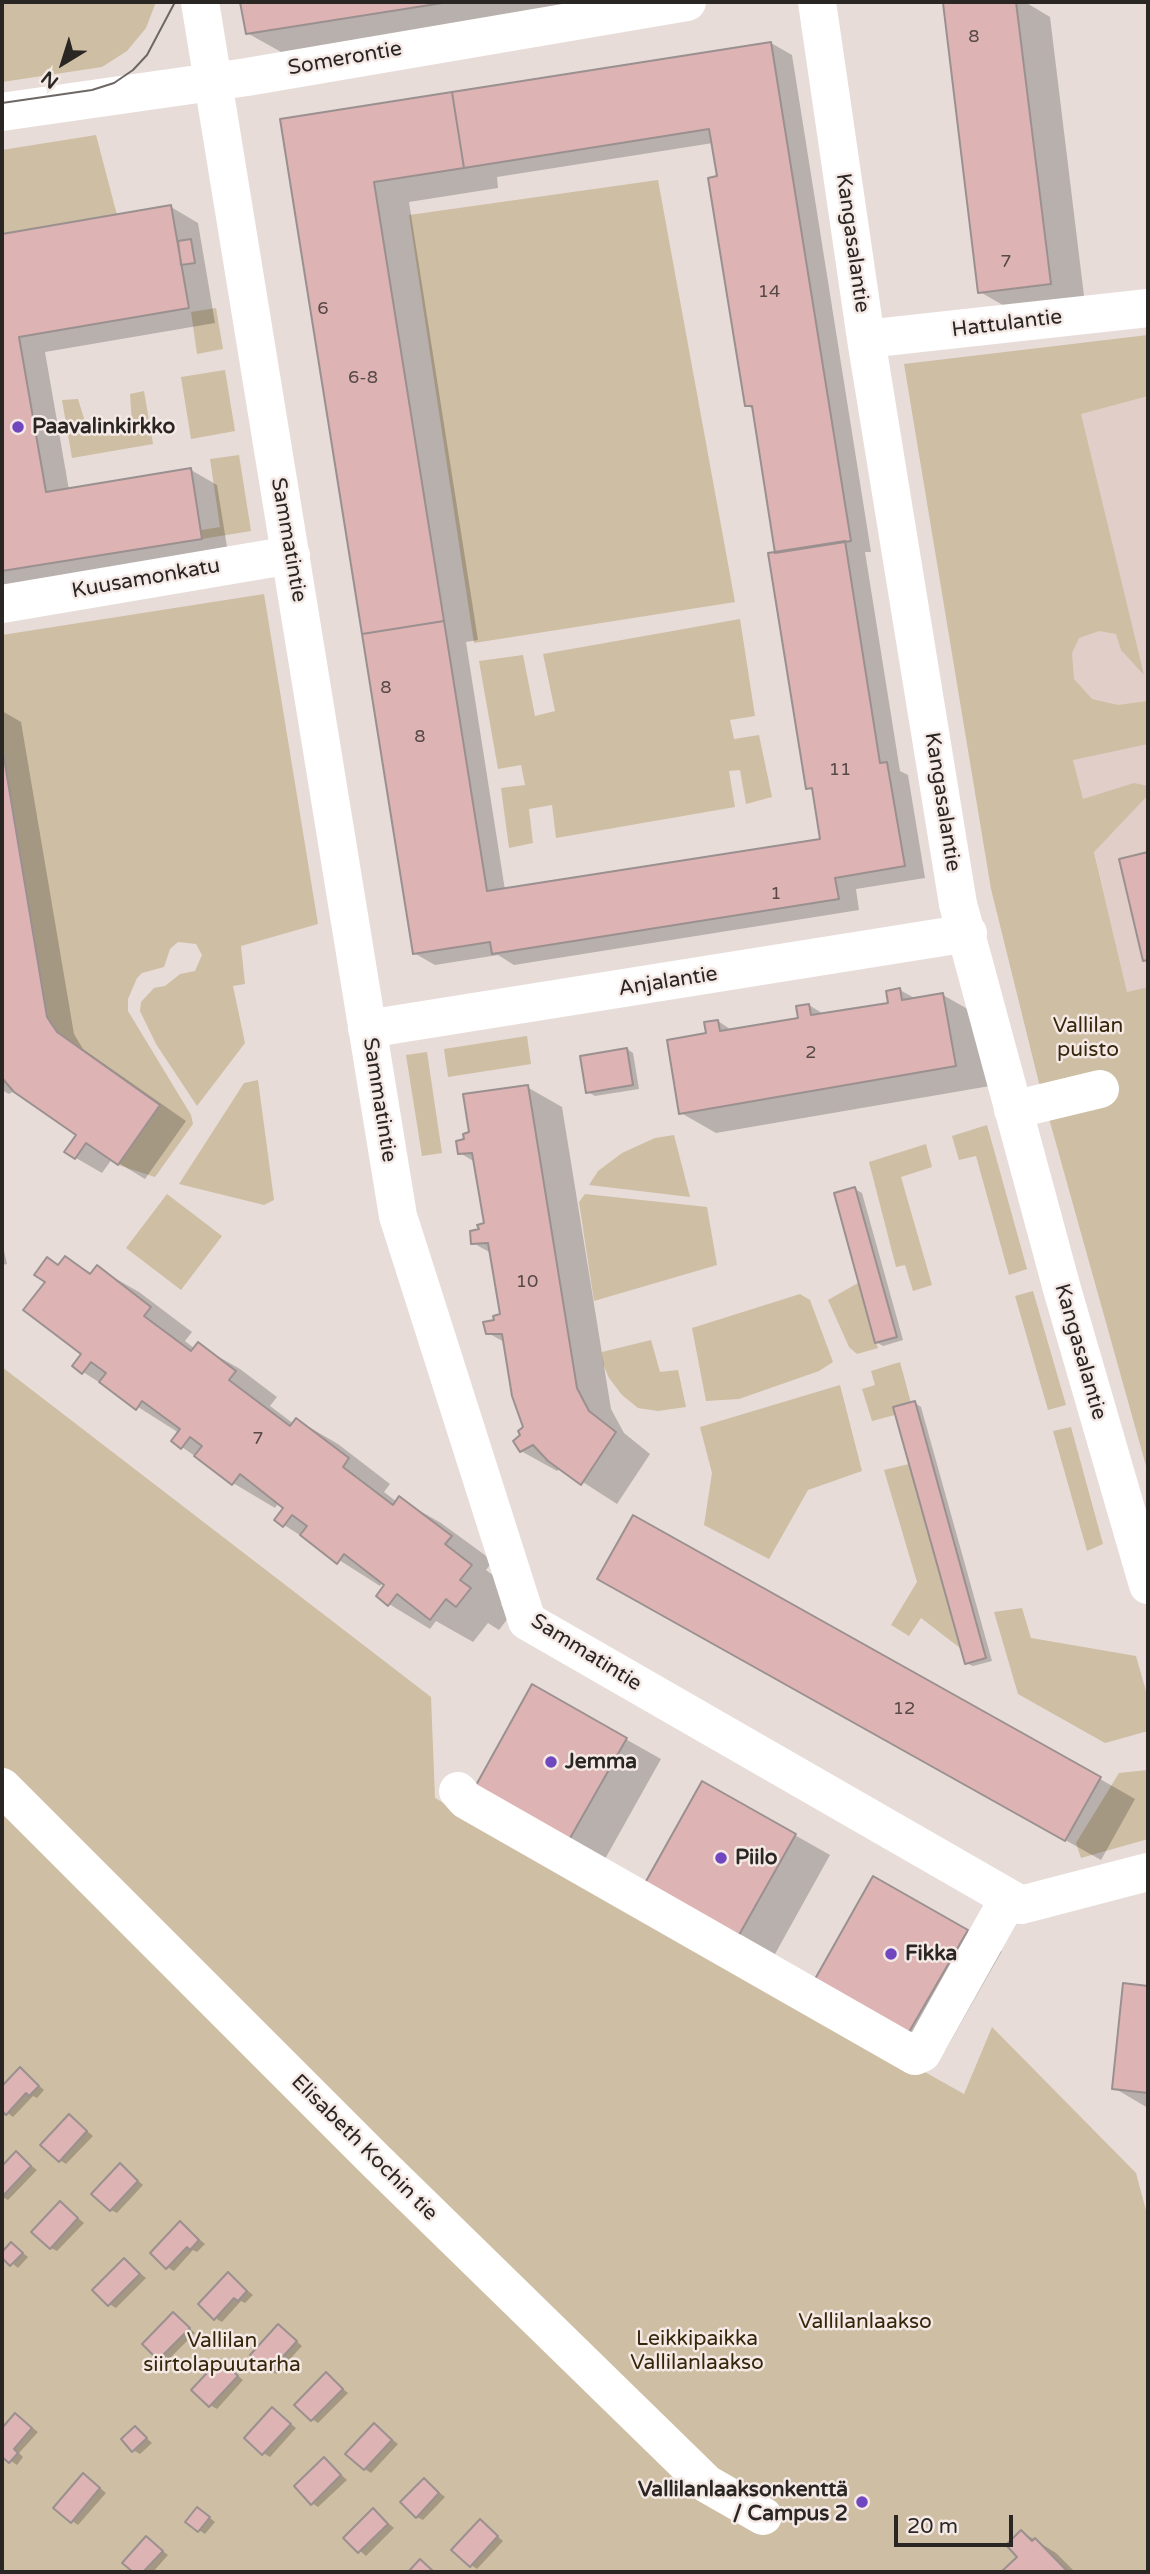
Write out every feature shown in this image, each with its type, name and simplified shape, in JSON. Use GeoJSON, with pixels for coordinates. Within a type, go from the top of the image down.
{"type":"FeatureCollection","features":[{"type":"Feature","properties":{"kind":"street","name":"Sammatintie"},"geometry":{"type":"LineString","coordinates":[[200,2],[398,1216],[527,1620],[1015,1901]]}},
{"type":"Feature","properties":{"kind":"street","name":"Somerontie"},"geometry":{"type":"LineString","coordinates":[[2,112],[215,81],[687,2]]}},
{"type":"Feature","properties":{"kind":"street","name":"Kangasalantie"},"geometry":{"type":"LineString","coordinates":[[817,2],[866,339],[958,904],[968,933],[1013,1110],[1148,1586]]}},
{"type":"Feature","properties":{"kind":"street","name":"Hattulantie"},"geometry":{"type":"LineString","coordinates":[[866,339],[1148,308]]}},
{"type":"Feature","properties":{"kind":"street","name":"Kuusamonkatu"},"geometry":{"type":"LineString","coordinates":[[2,604],[291,555]]}},
{"type":"Feature","properties":{"kind":"street","name":"Anjalantie"},"geometry":{"type":"LineString","coordinates":[[367,1030],[968,933]]}},
{"type":"Feature","properties":{"kind":"street"},"geometry":{"type":"LineString","coordinates":[[1013,1110],[1100,1089]]}},
{"type":"Feature","properties":{"kind":"street","name":"Elisabeth Kochin tie"},"geometry":{"type":"LineString","coordinates":[[2,1787],[707,2484],[749,2508]]}},
{"type":"Feature","properties":{"kind":"street"},"geometry":{"type":"LineString","coordinates":[[458,1791],[466,1800],[915,2056],[922,2053],[1015,1901],[1148,1872]]}},
{"type":"Feature","properties":{"kind":"shaded area"},"geometry":{"type":"Polygon","coordinates":[[[1148,335],[1148,987],[1127,992],[979,356],[1148,335]]]}},
{"type":"Feature","properties":{"kind":"green space"},"geometry":{"type":"Polygon","coordinates":[[[2,2],[156,2],[146,28],[127,51],[102,67],[2,82],[2,2]]]}},
{"type":"Feature","properties":{"kind":"green space"},"geometry":{"type":"Polygon","coordinates":[[[96,135],[117,215],[2,234],[2,150],[96,135]]]}},
{"type":"Feature","properties":{"kind":"green space"},"geometry":{"type":"Polygon","coordinates":[[[658,180],[735,602],[474,643],[409,215],[658,180]]]}},
{"type":"Feature","properties":{"kind":"green space"},"geometry":{"type":"Polygon","coordinates":[[[216,308],[223,349],[197,354],[191,312],[216,308]]]}},
{"type":"Feature","properties":{"kind":"green space","name":"Vallilan puisto"},"geometry":{"type":"Polygon","coordinates":[[[1148,335],[1148,396],[1081,414],[1144,675],[1121,650],[1116,634],[1099,631],[1079,638],[1072,653],[1074,679],[1092,699],[1118,705],[1148,701],[1148,744],[1073,760],[1083,799],[1134,783],[1148,786],[1148,795],[1094,852],[1127,992],[1148,987],[1148,1473],[1038,1079],[991,889],[904,364],[1148,335]]]}},
{"type":"Feature","properties":{"kind":"green space"},"geometry":{"type":"Polygon","coordinates":[[[225,370],[235,431],[191,439],[181,377],[225,370]]]}},
{"type":"Feature","properties":{"kind":"green space"},"geometry":{"type":"Polygon","coordinates":[[[144,391],[153,444],[72,458],[62,400],[78,399],[87,428],[100,435],[115,436],[127,430],[132,422],[130,394],[144,391]]]}},
{"type":"Feature","properties":{"kind":"green space"},"geometry":{"type":"Polygon","coordinates":[[[239,455],[251,531],[202,539],[201,530],[220,527],[210,459],[239,455]]]}},
{"type":"Feature","properties":{"kind":"green space"},"geometry":{"type":"Polygon","coordinates":[[[264,594],[318,924],[241,946],[245,984],[233,986],[245,1043],[197,1106],[156,1044],[140,1011],[141,1002],[154,988],[165,986],[180,974],[195,971],[202,955],[196,944],[178,942],[170,949],[164,967],[142,973],[137,978],[128,999],[128,1011],[191,1115],[193,1124],[155,1177],[118,1165],[160,1105],[57,1032],[47,1017],[2,746],[2,635],[264,594]]]}},
{"type":"Feature","properties":{"kind":"green space"},"geometry":{"type":"Polygon","coordinates":[[[740,619],[755,716],[730,720],[734,739],[759,735],[772,797],[746,804],[740,770],[729,771],[735,807],[556,838],[552,805],[529,809],[533,843],[509,848],[501,788],[525,785],[521,765],[498,769],[479,661],[523,655],[535,716],[555,711],[543,654],[740,619]]]}},
{"type":"Feature","properties":{"kind":"green space"},"geometry":{"type":"Polygon","coordinates":[[[527,1036],[531,1064],[448,1077],[444,1049],[527,1036]]]}},
{"type":"Feature","properties":{"kind":"green space"},"geometry":{"type":"Polygon","coordinates":[[[427,1052],[442,1153],[422,1156],[406,1055],[427,1052]]]}},
{"type":"Feature","properties":{"kind":"green space"},"geometry":{"type":"Polygon","coordinates":[[[258,1080],[274,1200],[264,1205],[179,1184],[244,1083],[258,1080]]]}},
{"type":"Feature","properties":{"kind":"green space"},"geometry":{"type":"Polygon","coordinates":[[[987,1125],[1027,1269],[1009,1275],[976,1156],[959,1160],[952,1136],[987,1125]]]}},
{"type":"Feature","properties":{"kind":"green space"},"geometry":{"type":"Polygon","coordinates":[[[674,1135],[690,1197],[589,1185],[598,1171],[622,1153],[655,1138],[674,1135]]]}},
{"type":"Feature","properties":{"kind":"green space"},"geometry":{"type":"Polygon","coordinates":[[[926,1144],[932,1167],[901,1177],[932,1285],[913,1291],[905,1265],[896,1267],[869,1162],[926,1144]]]}},
{"type":"Feature","properties":{"kind":"green space"},"geometry":{"type":"Polygon","coordinates":[[[167,1194],[222,1236],[181,1290],[126,1248],[167,1194]]]}},
{"type":"Feature","properties":{"kind":"green space"},"geometry":{"type":"Polygon","coordinates":[[[585,1194],[707,1207],[717,1265],[594,1301],[579,1202],[585,1194]]]}},
{"type":"Feature","properties":{"kind":"green space"},"geometry":{"type":"Polygon","coordinates":[[[858,1283],[878,1348],[857,1354],[849,1347],[828,1300],[858,1283]]]}},
{"type":"Feature","properties":{"kind":"green space"},"geometry":{"type":"Polygon","coordinates":[[[1033,1291],[1066,1405],[1048,1410],[1015,1296],[1033,1291]]]}},
{"type":"Feature","properties":{"kind":"green space"},"geometry":{"type":"Polygon","coordinates":[[[800,1294],[810,1300],[833,1362],[819,1371],[739,1399],[706,1401],[692,1328],[800,1294]]]}},
{"type":"Feature","properties":{"kind":"green space"},"geometry":{"type":"Polygon","coordinates":[[[651,1340],[660,1372],[678,1370],[686,1407],[658,1411],[638,1408],[622,1395],[609,1378],[603,1364],[602,1352],[651,1340]]]}},
{"type":"Feature","properties":{"kind":"green space"},"geometry":{"type":"Polygon","coordinates":[[[900,1362],[911,1403],[894,1407],[895,1415],[872,1421],[862,1389],[875,1385],[871,1371],[900,1362]]]}},
{"type":"Feature","properties":{"kind":"green space","name":"Vallilanlaakso"},"geometry":{"type":"Polygon","coordinates":[[[2,1367],[431,1697],[435,1798],[964,2094],[992,2027],[1136,2173],[1148,2218],[1148,2572],[2,2572],[2,1367]]]}},
{"type":"Feature","properties":{"kind":"green space"},"geometry":{"type":"Polygon","coordinates":[[[840,1385],[862,1471],[808,1490],[769,1559],[704,1525],[712,1473],[700,1427],[840,1385]]]}},
{"type":"Feature","properties":{"kind":"green space"},"geometry":{"type":"Polygon","coordinates":[[[1071,1427],[1103,1544],[1087,1551],[1053,1431],[1071,1427]]]}},
{"type":"Feature","properties":{"kind":"green space"},"geometry":{"type":"Polygon","coordinates":[[[909,1464],[960,1648],[921,1618],[909,1636],[891,1625],[917,1582],[884,1470],[909,1464]]]}},
{"type":"Feature","properties":{"kind":"green space"},"geometry":{"type":"Polygon","coordinates":[[[1022,1608],[1031,1638],[1136,1656],[1148,1698],[1148,1731],[1105,1743],[1018,1694],[994,1612],[1022,1608]]]}},
{"type":"Feature","properties":{"kind":"green space"},"geometry":{"type":"Polygon","coordinates":[[[1148,1770],[1148,1839],[1081,1858],[1076,1843],[1119,1773],[1148,1770]]]}},
{"type":"Feature","properties":{"kind":"building"},"geometry":{"type":"Polygon","coordinates":[[[240,2],[449,2],[246,34],[240,2]]]}},
{"type":"Feature","properties":{"kind":"building"},"geometry":{"type":"Polygon","coordinates":[[[1016,2],[1051,284],[978,293],[943,3],[1016,2]]]}},
{"type":"Feature","properties":{"kind":"building"},"geometry":{"type":"Polygon","coordinates":[[[771,42],[851,541],[775,553],[752,406],[745,406],[708,178],[717,176],[709,129],[464,168],[452,92],[771,42]]]}},
{"type":"Feature","properties":{"kind":"building"},"geometry":{"type":"Polygon","coordinates":[[[452,92],[464,168],[374,182],[444,621],[362,634],[280,119],[452,92]]]}},
{"type":"Feature","properties":{"kind":"building","name":"Paavalinkirkko"},"geometry":{"type":"Polygon","coordinates":[[[171,205],[189,308],[19,337],[46,492],[191,468],[202,539],[2,571],[2,234],[171,205]]]}},
{"type":"Feature","properties":{"kind":"building"},"geometry":{"type":"Polygon","coordinates":[[[191,239],[195,263],[181,265],[178,241],[191,239]]]}},
{"type":"Feature","properties":{"kind":"building"},"geometry":{"type":"Polygon","coordinates":[[[845,541],[880,763],[887,762],[905,866],[835,878],[839,899],[492,954],[490,942],[413,954],[362,634],[444,621],[487,891],[820,839],[812,788],[806,789],[768,553],[845,541]]]}},
{"type":"Feature","properties":{"kind":"building"},"geometry":{"type":"Polygon","coordinates":[[[2,746],[47,1017],[57,1032],[160,1105],[118,1165],[86,1143],[75,1159],[64,1152],[76,1135],[14,1092],[2,1078],[2,746]]]}},
{"type":"Feature","properties":{"kind":"building"},"geometry":{"type":"Polygon","coordinates":[[[1148,852],[1148,960],[1143,961],[1119,859],[1148,852]]]}},
{"type":"Feature","properties":{"kind":"building"},"geometry":{"type":"Polygon","coordinates":[[[900,988],[902,1000],[943,993],[956,1066],[679,1114],[667,1040],[706,1033],[704,1022],[718,1020],[720,1031],[798,1018],[796,1006],[809,1004],[811,1015],[888,1003],[886,991],[900,988]]]}},
{"type":"Feature","properties":{"kind":"building"},"geometry":{"type":"Polygon","coordinates":[[[627,1048],[633,1085],[586,1093],[580,1056],[627,1048]]]}},
{"type":"Feature","properties":{"kind":"building"},"geometry":{"type":"Polygon","coordinates":[[[528,1085],[577,1388],[589,1411],[616,1432],[581,1485],[548,1461],[533,1445],[520,1452],[513,1441],[520,1435],[518,1431],[523,1427],[512,1396],[502,1334],[486,1334],[483,1322],[494,1320],[493,1316],[500,1314],[488,1243],[471,1244],[470,1231],[479,1229],[477,1225],[484,1223],[472,1153],[458,1154],[456,1141],[464,1139],[463,1134],[469,1132],[463,1094],[528,1085]]]}},
{"type":"Feature","properties":{"kind":"building"},"geometry":{"type":"Polygon","coordinates":[[[855,1187],[897,1337],[875,1343],[834,1193],[855,1187]]]}},
{"type":"Feature","properties":{"kind":"building"},"geometry":{"type":"Polygon","coordinates":[[[65,1256],[90,1274],[97,1265],[151,1307],[144,1316],[191,1351],[198,1342],[236,1371],[229,1380],[290,1426],[296,1418],[349,1458],[343,1467],[393,1505],[399,1496],[452,1536],[445,1544],[472,1565],[460,1580],[471,1588],[456,1607],[446,1599],[430,1620],[397,1594],[388,1606],[376,1596],[384,1585],[344,1554],[337,1564],[300,1535],[307,1526],[292,1515],[283,1527],[274,1520],[283,1508],[240,1474],[232,1485],[194,1456],[202,1446],[190,1437],[181,1449],[171,1441],[180,1429],[142,1401],[136,1410],[99,1382],[106,1373],[91,1362],[82,1374],[72,1366],[81,1354],[23,1310],[45,1282],[34,1275],[47,1257],[58,1265],[65,1256]]]}},
{"type":"Feature","properties":{"kind":"building"},"geometry":{"type":"Polygon","coordinates":[[[915,1401],[986,1658],[965,1664],[893,1407],[915,1401]]]}},
{"type":"Feature","properties":{"kind":"building"},"geometry":{"type":"Polygon","coordinates":[[[633,1515],[1101,1777],[1065,1841],[597,1579],[633,1515]]]}},
{"type":"Feature","properties":{"kind":"building","name":"Jemma"},"geometry":{"type":"Polygon","coordinates":[[[532,1684],[627,1738],[569,1840],[475,1787],[532,1684]]]}},
{"type":"Feature","properties":{"kind":"building","name":"Piilo"},"geometry":{"type":"Polygon","coordinates":[[[702,1781],[796,1834],[739,1935],[645,1883],[702,1781]]]}},
{"type":"Feature","properties":{"kind":"building","name":"Fikka"},"geometry":{"type":"Polygon","coordinates":[[[873,1876],[968,1930],[909,2032],[815,1979],[873,1876]]]}},
{"type":"Feature","properties":{"kind":"building"},"geometry":{"type":"Polygon","coordinates":[[[1123,1983],[1148,1986],[1148,2093],[1112,2089],[1123,1983]]]}},
{"type":"Feature","properties":{"kind":"building"},"geometry":{"type":"Polygon","coordinates":[[[20,2067],[39,2086],[29,2096],[26,2093],[6,2115],[2,2111],[2,2086],[20,2067]]]}},
{"type":"Feature","properties":{"kind":"building"},"geometry":{"type":"Polygon","coordinates":[[[69,2114],[87,2131],[59,2162],[40,2145],[69,2114]]]}},
{"type":"Feature","properties":{"kind":"building"},"geometry":{"type":"Polygon","coordinates":[[[16,2151],[31,2166],[2,2197],[2,2166],[16,2151]]]}},
{"type":"Feature","properties":{"kind":"building"},"geometry":{"type":"Polygon","coordinates":[[[120,2163],[138,2181],[110,2211],[91,2194],[120,2163]]]}},
{"type":"Feature","properties":{"kind":"building"},"geometry":{"type":"Polygon","coordinates":[[[60,2201],[78,2218],[50,2249],[31,2232],[60,2201]]]}},
{"type":"Feature","properties":{"kind":"building"},"geometry":{"type":"Polygon","coordinates":[[[180,2221],[199,2240],[190,2250],[187,2247],[166,2269],[150,2253],[180,2221]]]}},
{"type":"Feature","properties":{"kind":"building"},"geometry":{"type":"Polygon","coordinates":[[[11,2242],[23,2253],[10,2266],[2,2258],[2,2252],[11,2242]]]}},
{"type":"Feature","properties":{"kind":"building"},"geometry":{"type":"Polygon","coordinates":[[[124,2258],[140,2274],[108,2306],[92,2290],[124,2258]]]}},
{"type":"Feature","properties":{"kind":"building"},"geometry":{"type":"Polygon","coordinates":[[[228,2272],[247,2291],[238,2301],[234,2298],[214,2320],[198,2304],[228,2272]]]}},
{"type":"Feature","properties":{"kind":"building"},"geometry":{"type":"Polygon","coordinates":[[[173,2312],[190,2328],[158,2360],[142,2344],[173,2312]]]}},
{"type":"Feature","properties":{"kind":"building"},"geometry":{"type":"Polygon","coordinates":[[[278,2324],[297,2341],[269,2372],[250,2355],[278,2324]]]}},
{"type":"Feature","properties":{"kind":"building"},"geometry":{"type":"Polygon","coordinates":[[[220,2359],[238,2376],[209,2407],[191,2390],[220,2359]]]}},
{"type":"Feature","properties":{"kind":"building"},"geometry":{"type":"Polygon","coordinates":[[[326,2372],[343,2389],[311,2421],[294,2405],[326,2372]]]}},
{"type":"Feature","properties":{"kind":"building"},"geometry":{"type":"Polygon","coordinates":[[[272,2407],[291,2424],[262,2455],[244,2438],[272,2407]]]}},
{"type":"Feature","properties":{"kind":"building"},"geometry":{"type":"Polygon","coordinates":[[[15,2413],[32,2428],[14,2449],[18,2453],[9,2463],[2,2457],[2,2428],[15,2413]]]}},
{"type":"Feature","properties":{"kind":"building"},"geometry":{"type":"Polygon","coordinates":[[[374,2423],[392,2440],[364,2470],[345,2454],[374,2423]]]}},
{"type":"Feature","properties":{"kind":"building"},"geometry":{"type":"Polygon","coordinates":[[[135,2426],[147,2438],[132,2452],[121,2439],[135,2426]]]}},
{"type":"Feature","properties":{"kind":"building"},"geometry":{"type":"Polygon","coordinates":[[[324,2457],[341,2475],[311,2505],[294,2486],[324,2457]]]}},
{"type":"Feature","properties":{"kind":"building"},"geometry":{"type":"Polygon","coordinates":[[[83,2473],[100,2488],[71,2523],[53,2508],[83,2473]]]}},
{"type":"Feature","properties":{"kind":"building"},"geometry":{"type":"Polygon","coordinates":[[[424,2478],[439,2493],[416,2518],[400,2502],[424,2478]]]}},
{"type":"Feature","properties":{"kind":"building"},"geometry":{"type":"Polygon","coordinates":[[[197,2507],[210,2517],[198,2532],[185,2522],[197,2507]]]}},
{"type":"Feature","properties":{"kind":"building"},"geometry":{"type":"Polygon","coordinates":[[[373,2508],[388,2524],[358,2553],[343,2538],[373,2508]]]}},
{"type":"Feature","properties":{"kind":"building"},"geometry":{"type":"Polygon","coordinates":[[[480,2519],[498,2536],[470,2567],[451,2550],[480,2519]]]}},
{"type":"Feature","properties":{"kind":"building"},"geometry":{"type":"Polygon","coordinates":[[[1021,2530],[1032,2541],[1035,2538],[1068,2572],[1001,2572],[1017,2557],[1006,2545],[1021,2530]]]}},
{"type":"Feature","properties":{"kind":"building"},"geometry":{"type":"Polygon","coordinates":[[[146,2536],[163,2551],[143,2572],[133,2572],[122,2563],[146,2536]]]}},
{"type":"Feature","properties":{"kind":"building"},"geometry":{"type":"Polygon","coordinates":[[[420,2559],[434,2572],[408,2572],[420,2559]]]}},
{"type":"Feature","properties":{"kind":"tram line"},"geometry":{"type":"LineString","coordinates":[[2,103],[92,90],[114,83],[133,70],[147,55],[175,2]]}},
{"type":"Feature","properties":{"kind":"place","name":"Paavalinkirkko"},"geometry":{"type":"Point","coordinates":[18,427]}},
{"type":"Feature","properties":{"kind":"place","name":"Jemma"},"geometry":{"type":"Point","coordinates":[551,1762]}},
{"type":"Feature","properties":{"kind":"place","name":"Piilo"},"geometry":{"type":"Point","coordinates":[721,1858]}},
{"type":"Feature","properties":{"kind":"place","name":"Fikka"},"geometry":{"type":"Point","coordinates":[891,1954]}},
{"type":"Feature","properties":{"kind":"place","name":"Vallilanlaaksonkenttä / Campus 2"},"geometry":{"type":"Point","coordinates":[862,2502]}},
{"type":"Feature","properties":{"kind":"park label","name":"Leikkipaikka Vallilanlaakso"},"geometry":{"type":"Point","coordinates":[697,2351]}},
{"type":"Feature","properties":{"kind":"park label","name":"Vallilan siirtolapuutarha"},"geometry":{"type":"Point","coordinates":[222,2353]}}]}
